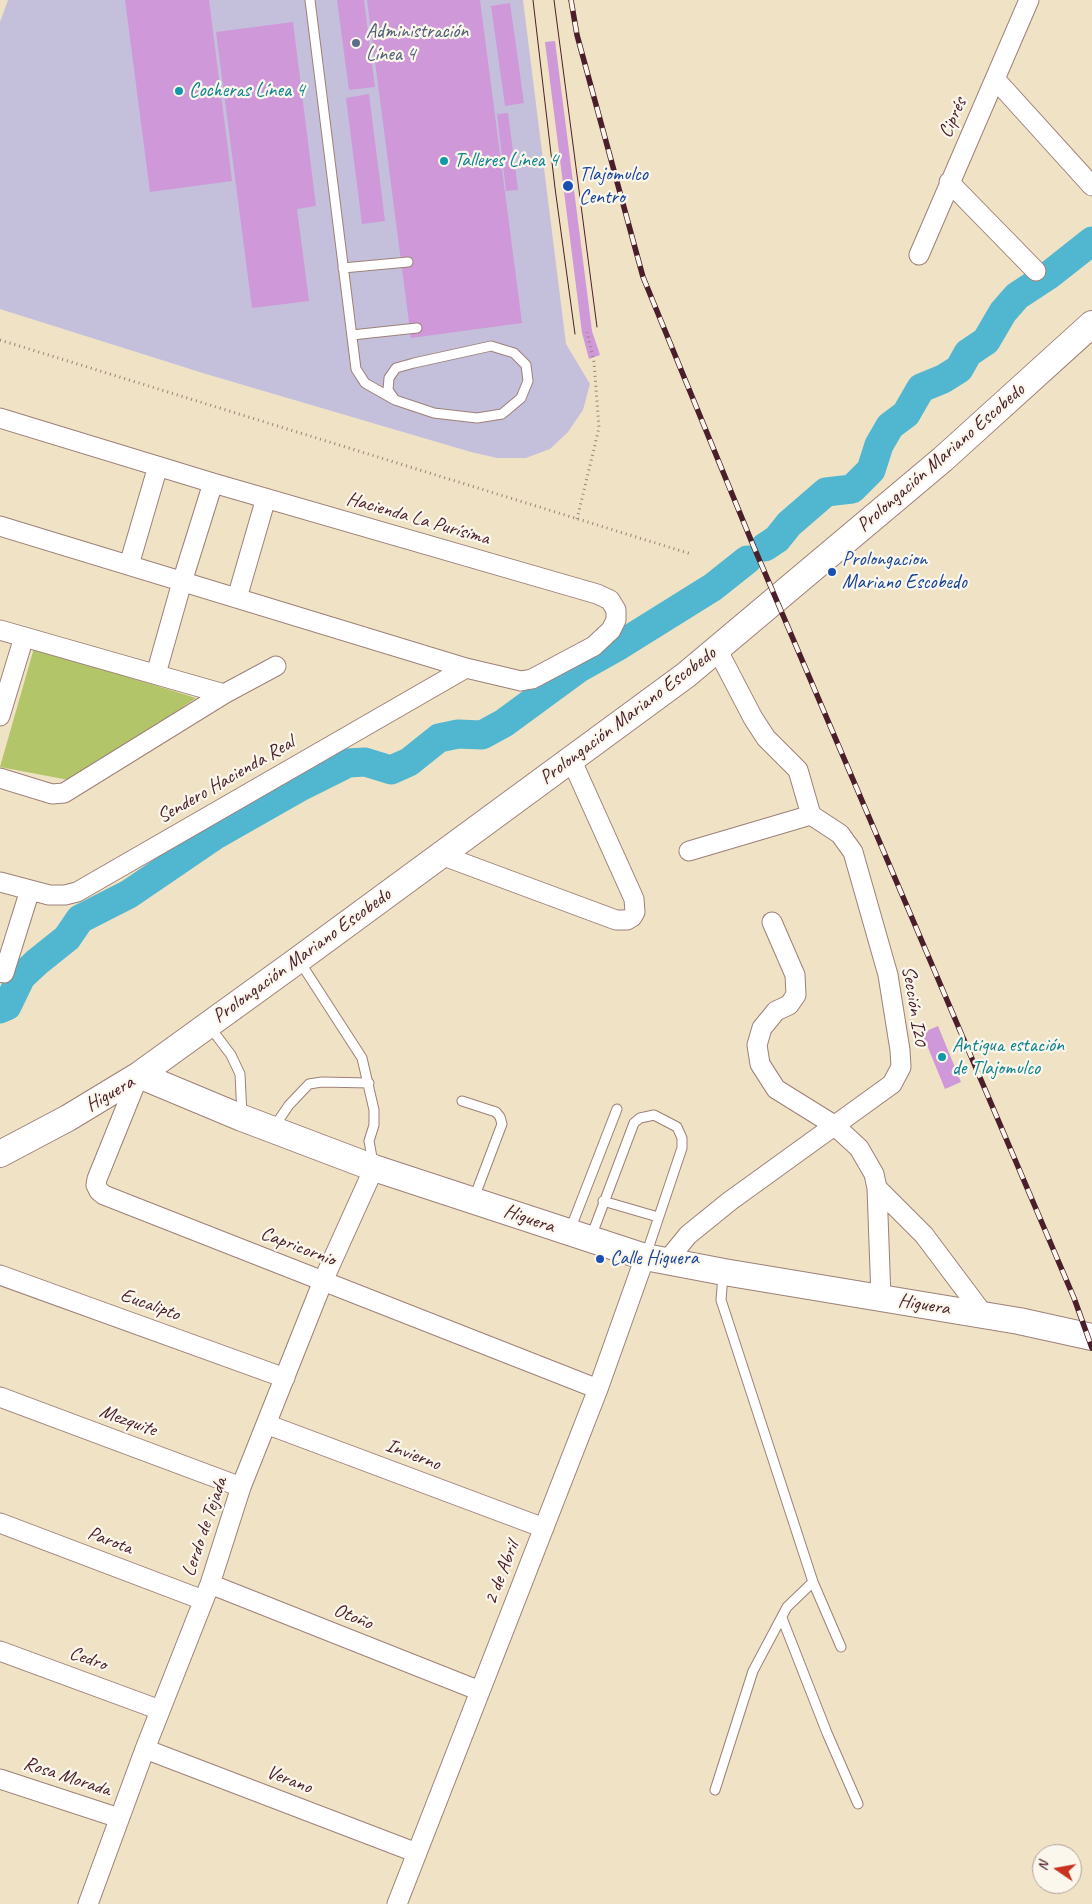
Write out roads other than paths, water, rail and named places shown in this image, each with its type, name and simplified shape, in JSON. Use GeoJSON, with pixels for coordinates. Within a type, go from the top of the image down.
{"type":"FeatureCollection","features":[{"type":"Feature","properties":{"kind":"street","name":"Ciprés"},"geometry":{"type":"LineString","coordinates":[[919,254],[1029,0]]}},
{"type":"Feature","properties":{"kind":"street"},"geometry":{"type":"LineString","coordinates":[[995,79],[1092,186]]}},
{"type":"Feature","properties":{"kind":"street"},"geometry":{"type":"LineString","coordinates":[[949,182],[1036,271]]}},
{"type":"Feature","properties":{"kind":"street","name":"Prolongación Mariano Escobedo"},"geometry":{"type":"LineString","coordinates":[[139,1075],[686,675],[935,466],[1092,324]]}},
{"type":"Feature","properties":{"kind":"street","name":"Hacienda La Purísima"},"geometry":{"type":"LineString","coordinates":[[0,418],[213,483],[597,594],[610,600],[616,610],[616,620],[611,630],[594,646],[532,680],[521,681],[466,668]]}},
{"type":"Feature","properties":{"kind":"street"},"geometry":{"type":"LineString","coordinates":[[129,565],[158,466]]}},
{"type":"Feature","properties":{"kind":"street"},"geometry":{"type":"LineString","coordinates":[[156,674],[213,483]]}},
{"type":"Feature","properties":{"kind":"street"},"geometry":{"type":"LineString","coordinates":[[237,598],[266,498]]}},
{"type":"Feature","properties":{"kind":"street"},"geometry":{"type":"LineString","coordinates":[[0,526],[466,668]]}},
{"type":"Feature","properties":{"kind":"street"},"geometry":{"type":"LineString","coordinates":[[0,630],[224,694]]}},
{"type":"Feature","properties":{"kind":"street"},"geometry":{"type":"LineString","coordinates":[[0,716],[24,637]]}},
{"type":"Feature","properties":{"kind":"street"},"geometry":{"type":"LineString","coordinates":[[689,851],[811,815],[798,770],[766,738],[753,718],[717,649]]}},
{"type":"Feature","properties":{"kind":"street"},"geometry":{"type":"LineString","coordinates":[[0,778],[52,794],[64,793],[224,694],[276,666]]}},
{"type":"Feature","properties":{"kind":"street","name":"Sendero Hacienda Real"},"geometry":{"type":"LineString","coordinates":[[0,882],[49,895],[66,895],[77,892],[466,668]]}},
{"type":"Feature","properties":{"kind":"street"},"geometry":{"type":"LineString","coordinates":[[441,855],[616,920],[627,920],[632,917],[635,912],[634,899],[571,759]]}},
{"type":"Feature","properties":{"kind":"street","name":"Sección I20"},"geometry":{"type":"LineString","coordinates":[[656,1259],[730,1201],[892,1084],[901,1067],[888,976],[853,852],[840,834],[811,815]]}},
{"type":"Feature","properties":{"kind":"street"},"geometry":{"type":"LineString","coordinates":[[4,973],[30,890]]}},
{"type":"Feature","properties":{"kind":"street"},"geometry":{"type":"LineString","coordinates":[[772,922],[795,975],[796,995],[789,1005],[776,1011],[762,1028],[757,1045],[760,1064],[776,1089],[834,1125],[859,1148],[874,1174],[877,1188],[881,1298]]}},
{"type":"Feature","properties":{"kind":"street","name":"Higuera"},"geometry":{"type":"LineString","coordinates":[[0,1154],[68,1118],[139,1075],[242,1118],[374,1168],[579,1236],[656,1259],[984,1315],[1092,1337]]}},
{"type":"Feature","properties":{"kind":"street","name":"Capricornio"},"geometry":{"type":"LineString","coordinates":[[139,1075],[97,1179],[96,1185],[99,1191],[598,1389]]}},
{"type":"Feature","properties":{"kind":"street","name":"Lerdo de Tejada"},"geometry":{"type":"LineString","coordinates":[[88,1904],[144,1749],[206,1592],[241,1486],[323,1281],[374,1168]]}},
{"type":"Feature","properties":{"kind":"street"},"geometry":{"type":"LineString","coordinates":[[877,1188],[924,1235],[984,1315]]}},
{"type":"Feature","properties":{"kind":"street","name":"2 de Abril"},"geometry":{"type":"LineString","coordinates":[[397,1904],[598,1389],[656,1259]]}},
{"type":"Feature","properties":{"kind":"street","name":"Eucalipto"},"geometry":{"type":"LineString","coordinates":[[0,1275],[285,1378]]}},
{"type":"Feature","properties":{"kind":"street","name":"Mezquite"},"geometry":{"type":"LineString","coordinates":[[0,1397],[241,1486]]}},
{"type":"Feature","properties":{"kind":"street","name":"Invierno"},"geometry":{"type":"LineString","coordinates":[[266,1424],[544,1528]]}},
{"type":"Feature","properties":{"kind":"street","name":"Parota"},"geometry":{"type":"LineString","coordinates":[[0,1523],[206,1592]]}},
{"type":"Feature","properties":{"kind":"street","name":"Otoño"},"geometry":{"type":"LineString","coordinates":[[206,1592],[480,1691]]}},
{"type":"Feature","properties":{"kind":"street","name":"Cedro"},"geometry":{"type":"LineString","coordinates":[[0,1651],[160,1710]]}},
{"type":"Feature","properties":{"kind":"street","name":"Verano"},"geometry":{"type":"LineString","coordinates":[[144,1749],[417,1853]]}},
{"type":"Feature","properties":{"kind":"street","name":"Rosa Morada"},"geometry":{"type":"LineString","coordinates":[[0,1779],[119,1818]]}},
{"type":"Feature","properties":{"kind":"lane"},"geometry":{"type":"LineString","coordinates":[[310,0],[356,369],[365,383],[395,400],[434,413],[477,418],[502,414],[521,398],[528,381],[526,365],[514,353],[491,346],[414,363],[396,368],[389,378],[388,390],[395,400]]}},
{"type":"Feature","properties":{"kind":"lane"},"geometry":{"type":"LineString","coordinates":[[343,268],[408,262]]}},
{"type":"Feature","properties":{"kind":"lane"},"geometry":{"type":"LineString","coordinates":[[352,335],[417,328]]}},
{"type":"Feature","properties":{"kind":"lane"},"geometry":{"type":"LineString","coordinates":[[298,960],[362,1058],[374,1110],[374,1125],[369,1141],[374,1168]]}},
{"type":"Feature","properties":{"kind":"lane"},"geometry":{"type":"LineString","coordinates":[[208,1024],[231,1055],[240,1074],[242,1118]]}},
{"type":"Feature","properties":{"kind":"lane"},"geometry":{"type":"LineString","coordinates":[[272,1129],[289,1105],[310,1084],[322,1082],[369,1083]]}},
{"type":"Feature","properties":{"kind":"lane"},"geometry":{"type":"LineString","coordinates":[[462,1101],[496,1112],[502,1124],[473,1200]]}},
{"type":"Feature","properties":{"kind":"lane"},"geometry":{"type":"LineString","coordinates":[[579,1236],[617,1109]]}},
{"type":"Feature","properties":{"kind":"lane"},"geometry":{"type":"LineString","coordinates":[[579,1236],[603,1201],[634,1123],[640,1118],[654,1115],[677,1127],[682,1138],[682,1148],[658,1217],[656,1259]]}},
{"type":"Feature","properties":{"kind":"lane"},"geometry":{"type":"LineString","coordinates":[[603,1201],[658,1217]]}},
{"type":"Feature","properties":{"kind":"lane"},"geometry":{"type":"LineString","coordinates":[[724,1272],[722,1300],[812,1582],[841,1647]]}},
{"type":"Feature","properties":{"kind":"lane"},"geometry":{"type":"LineString","coordinates":[[715,1790],[753,1671],[787,1607],[812,1582]]}},
{"type":"Feature","properties":{"kind":"lane"},"geometry":{"type":"LineString","coordinates":[[782,1618],[827,1733],[858,1804]]}},
{"type":"Feature","properties":{"kind":"waterway"},"geometry":{"type":"LineString","coordinates":[[765,547],[777,539],[789,524],[826,492],[852,489],[871,470],[879,445],[890,426],[906,414],[921,388],[943,379],[959,369],[968,353],[986,341],[1003,312],[1017,296],[1049,275],[1092,241]]}},
{"type":"Feature","properties":{"kind":"waterway"},"geometry":{"type":"LineString","coordinates":[[0,1009],[7,1006],[21,977],[67,938],[80,919],[129,894],[214,836],[302,786],[348,763],[365,762],[391,770],[409,762],[439,738],[458,734],[482,735],[504,723],[579,668],[620,645],[713,587],[747,560]]}},
{"type":"Feature","properties":{"kind":"tram line"},"geometry":{"type":"LineString","coordinates":[[533,0],[555,188],[575,334]]}},
{"type":"Feature","properties":{"kind":"tram line"},"geometry":{"type":"LineString","coordinates":[[554,0],[597,327]]}},
{"type":"Feature","properties":{"kind":"railway"},"geometry":{"type":"LineString","coordinates":[[571,0],[577,35],[643,277],[753,545],[1074,1298],[1092,1348]]}},
{"type":"Feature","properties":{"kind":"place","name":"Administración Línea 4"},"geometry":{"type":"Point","coordinates":[356,43]}},
{"type":"Feature","properties":{"kind":"place","name":"Cocheras Línea 4"},"geometry":{"type":"Point","coordinates":[179,91]}},
{"type":"Feature","properties":{"kind":"place","name":"Talleres Línea 4"},"geometry":{"type":"Point","coordinates":[444,161]}},
{"type":"Feature","properties":{"kind":"place","name":"Tlajomulco Centro"},"geometry":{"type":"Point","coordinates":[568,186]}},
{"type":"Feature","properties":{"kind":"place","name":"Prolongacion Mariano Escobedo"},"geometry":{"type":"Point","coordinates":[832,572]}},
{"type":"Feature","properties":{"kind":"place","name":"Antigua estación de Tlajomulco"},"geometry":{"type":"Point","coordinates":[942,1057]}},
{"type":"Feature","properties":{"kind":"place","name":"Calle Higuera"},"geometry":{"type":"Point","coordinates":[600,1259]}}]}
